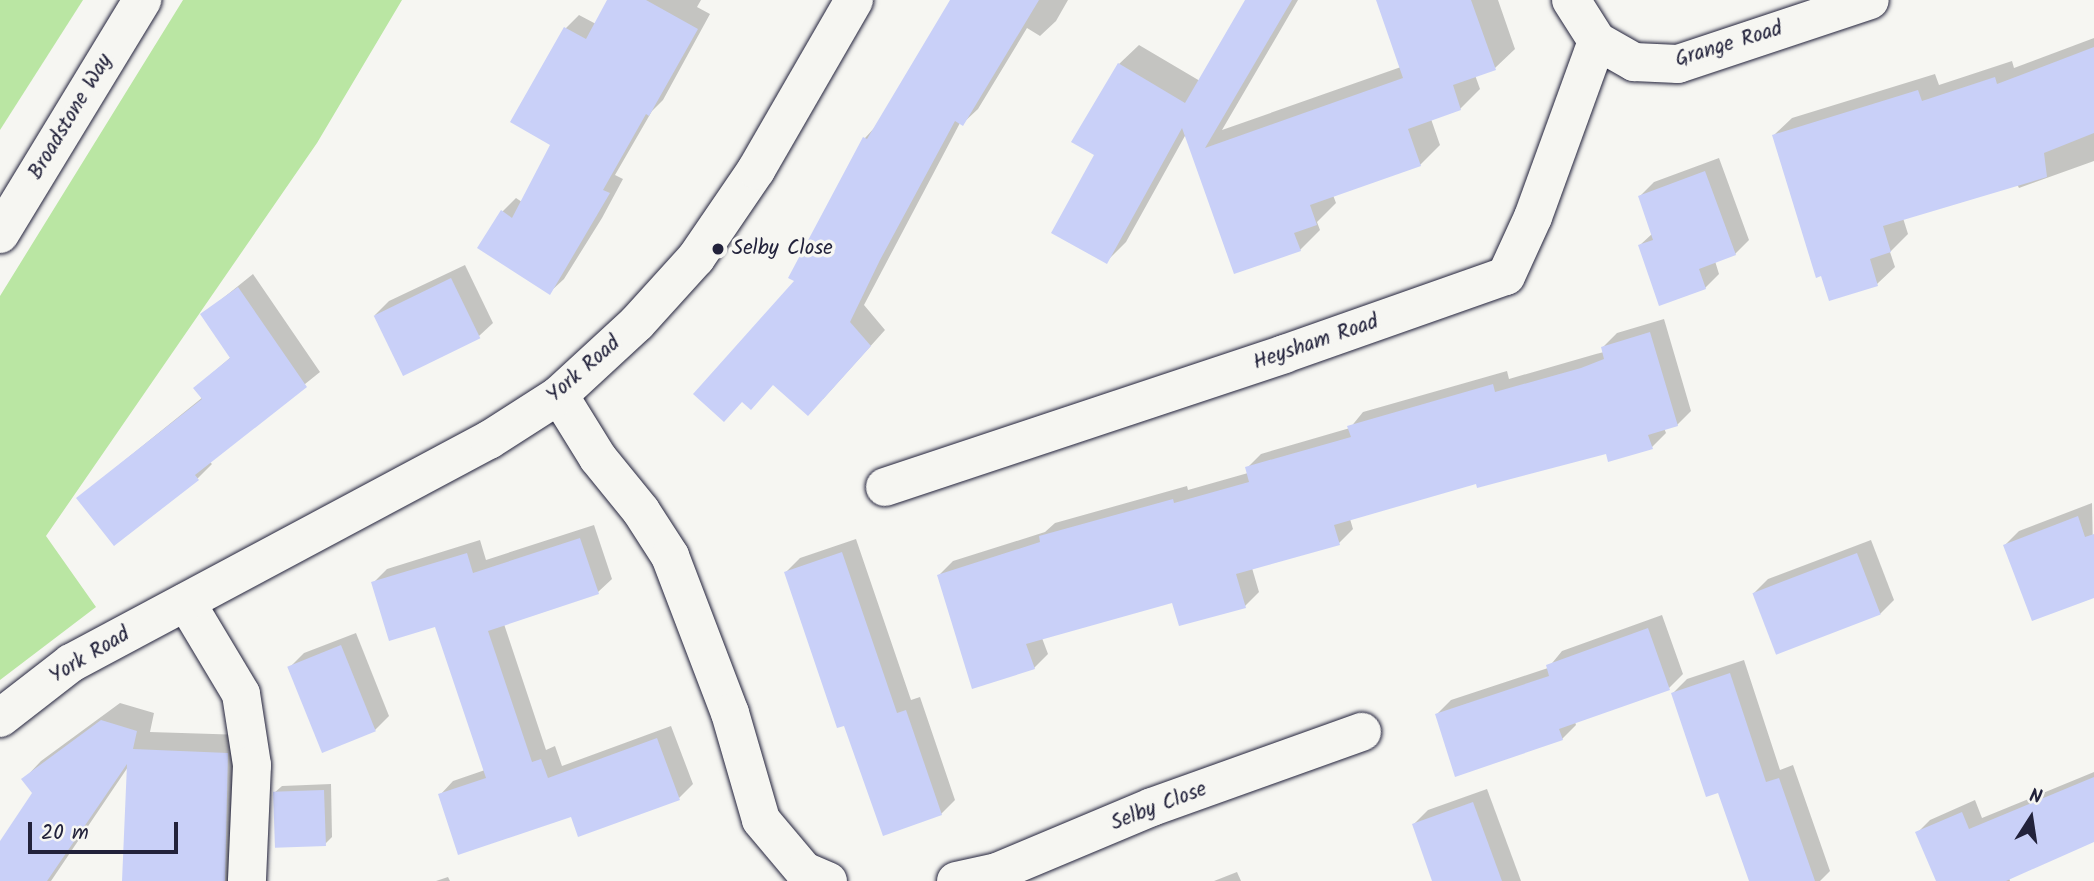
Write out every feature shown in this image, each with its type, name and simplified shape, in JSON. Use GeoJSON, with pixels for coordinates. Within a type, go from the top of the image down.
{"type":"FeatureCollection","features":[{"type":"Feature","properties":{"kind":"street","name":"Broadstone Way"},"geometry":{"type":"LineString","coordinates":[[0,234],[142,0]]}},
{"type":"Feature","properties":{"kind":"street","name":"York Road"},"geometry":{"type":"LineString","coordinates":[[0,718],[71,663],[489,440],[559,395],[637,323],[696,258],[756,170],[855,0]]}},
{"type":"Feature","properties":{"kind":"street","name":"Grange Road"},"geometry":{"type":"LineString","coordinates":[[1571,0],[1597,41],[1634,62],[1678,64],[1870,0]]}},
{"type":"Feature","properties":{"kind":"street","name":"Heysham Road"},"geometry":{"type":"LineString","coordinates":[[885,487],[1284,354],[1506,276],[1548,179],[1597,41]]}},
{"type":"Feature","properties":{"kind":"street"},"geometry":{"type":"LineString","coordinates":[[559,395],[598,458],[641,511],[670,556],[730,713],[761,820],[804,871],[828,881]]}},
{"type":"Feature","properties":{"kind":"street"},"geometry":{"type":"LineString","coordinates":[[186,602],[241,694],[252,765],[247,881]]}},
{"type":"Feature","properties":{"kind":"street","name":"Selby Close"},"geometry":{"type":"LineString","coordinates":[[956,881],[997,872],[1152,807],[1362,732]]}},
{"type":"Feature","properties":{"kind":"green space"},"geometry":{"type":"Polygon","coordinates":[[[0,0],[83,0],[0,130],[0,0]]]}},
{"type":"Feature","properties":{"kind":"green space"},"geometry":{"type":"Polygon","coordinates":[[[183,0],[402,0],[317,143],[46,536],[96,607],[0,680],[0,296],[183,0]]]}},
{"type":"Feature","properties":{"kind":"building"},"geometry":{"type":"Polygon","coordinates":[[[607,0],[646,0],[698,29],[603,190],[610,193],[550,295],[477,248],[501,210],[512,218],[550,145],[510,122],[564,27],[586,39],[607,0]]]}},
{"type":"Feature","properties":{"kind":"building"},"geometry":{"type":"Polygon","coordinates":[[[950,0],[1039,0],[963,126],[955,121],[880,260],[850,322],[871,346],[808,416],[773,385],[751,410],[742,402],[724,422],[693,394],[794,281],[788,278],[863,137],[867,139],[950,0]]]}},
{"type":"Feature","properties":{"kind":"building"},"geometry":{"type":"Polygon","coordinates":[[[1245,0],[1292,0],[1205,148],[1403,78],[1376,0],[1471,0],[1496,70],[1453,85],[1461,110],[1408,129],[1421,166],[1310,205],[1317,225],[1294,233],[1301,251],[1234,274],[1182,128],[1107,264],[1051,233],[1094,155],[1071,142],[1118,63],[1185,103],[1245,0]]]}},
{"type":"Feature","properties":{"kind":"building"},"geometry":{"type":"Polygon","coordinates":[[[2094,47],[2094,133],[2044,153],[2047,177],[1883,226],[1891,252],[1870,259],[1878,286],[1829,301],[1821,276],[1816,278],[1772,135],[1918,90],[1922,101],[1995,77],[1997,84],[2094,47]]]}},
{"type":"Feature","properties":{"kind":"building"},"geometry":{"type":"Polygon","coordinates":[[[1705,171],[1736,255],[1699,269],[1706,289],[1659,306],[1638,245],[1653,240],[1638,196],[1705,171]]]}},
{"type":"Feature","properties":{"kind":"building"},"geometry":{"type":"Polygon","coordinates":[[[451,278],[480,338],[403,376],[374,316],[451,278]]]}},
{"type":"Feature","properties":{"kind":"building"},"geometry":{"type":"Polygon","coordinates":[[[238,287],[307,387],[195,475],[199,480],[114,546],[76,498],[202,399],[193,388],[230,358],[200,314],[238,287]]]}},
{"type":"Feature","properties":{"kind":"building"},"geometry":{"type":"Polygon","coordinates":[[[1650,332],[1678,426],[1648,435],[1653,449],[1608,462],[1606,454],[1477,488],[1476,484],[1334,525],[1340,545],[1236,574],[1246,608],[1179,626],[1172,603],[1026,644],[1035,669],[972,689],[937,575],[1040,542],[1039,536],[1173,499],[1174,503],[1249,482],[1245,467],[1351,437],[1347,426],[1493,384],[1495,392],[1581,368],[1604,359],[1601,347],[1650,332]]]}},
{"type":"Feature","properties":{"kind":"building"},"geometry":{"type":"Polygon","coordinates":[[[2078,516],[2085,537],[2094,534],[2094,598],[2032,621],[2003,545],[2078,516]]]}},
{"type":"Feature","properties":{"kind":"building"},"geometry":{"type":"Polygon","coordinates":[[[580,538],[599,594],[488,631],[532,762],[541,759],[548,778],[657,738],[680,800],[578,837],[571,817],[458,855],[438,794],[486,778],[435,627],[389,641],[371,582],[467,553],[473,573],[580,538]]]}},
{"type":"Feature","properties":{"kind":"building"},"geometry":{"type":"Polygon","coordinates":[[[842,552],[897,713],[906,710],[942,815],[883,836],[844,726],[837,728],[784,572],[842,552]]]}},
{"type":"Feature","properties":{"kind":"building"},"geometry":{"type":"Polygon","coordinates":[[[1857,553],[1881,615],[1776,655],[1752,593],[1857,553]]]}},
{"type":"Feature","properties":{"kind":"building"},"geometry":{"type":"Polygon","coordinates":[[[1648,628],[1670,690],[1559,729],[1563,740],[1455,777],[1435,714],[1549,676],[1546,665],[1648,628]]]}},
{"type":"Feature","properties":{"kind":"building"},"geometry":{"type":"Polygon","coordinates":[[[341,645],[376,731],[322,753],[287,667],[341,645]]]}},
{"type":"Feature","properties":{"kind":"building"},"geometry":{"type":"Polygon","coordinates":[[[1730,673],[1766,782],[1779,778],[1815,881],[1749,881],[1718,793],[1706,797],[1671,693],[1730,673]]]}},
{"type":"Feature","properties":{"kind":"building"},"geometry":{"type":"Polygon","coordinates":[[[101,720],[137,731],[133,749],[228,753],[225,881],[122,881],[127,764],[47,881],[0,881],[0,841],[32,793],[21,779],[101,720]]]}},
{"type":"Feature","properties":{"kind":"building"},"geometry":{"type":"Polygon","coordinates":[[[2094,777],[2094,842],[2006,881],[1936,881],[1915,832],[1962,812],[1969,829],[2094,777]]]}},
{"type":"Feature","properties":{"kind":"building"},"geometry":{"type":"Polygon","coordinates":[[[324,790],[326,846],[275,848],[273,792],[324,790]]]}},
{"type":"Feature","properties":{"kind":"building"},"geometry":{"type":"Polygon","coordinates":[[[1473,802],[1502,881],[1432,881],[1412,824],[1473,802]]]}},
{"type":"Feature","properties":{"kind":"place","name":"Selby Close"},"geometry":{"type":"Point","coordinates":[718,249]}}]}
